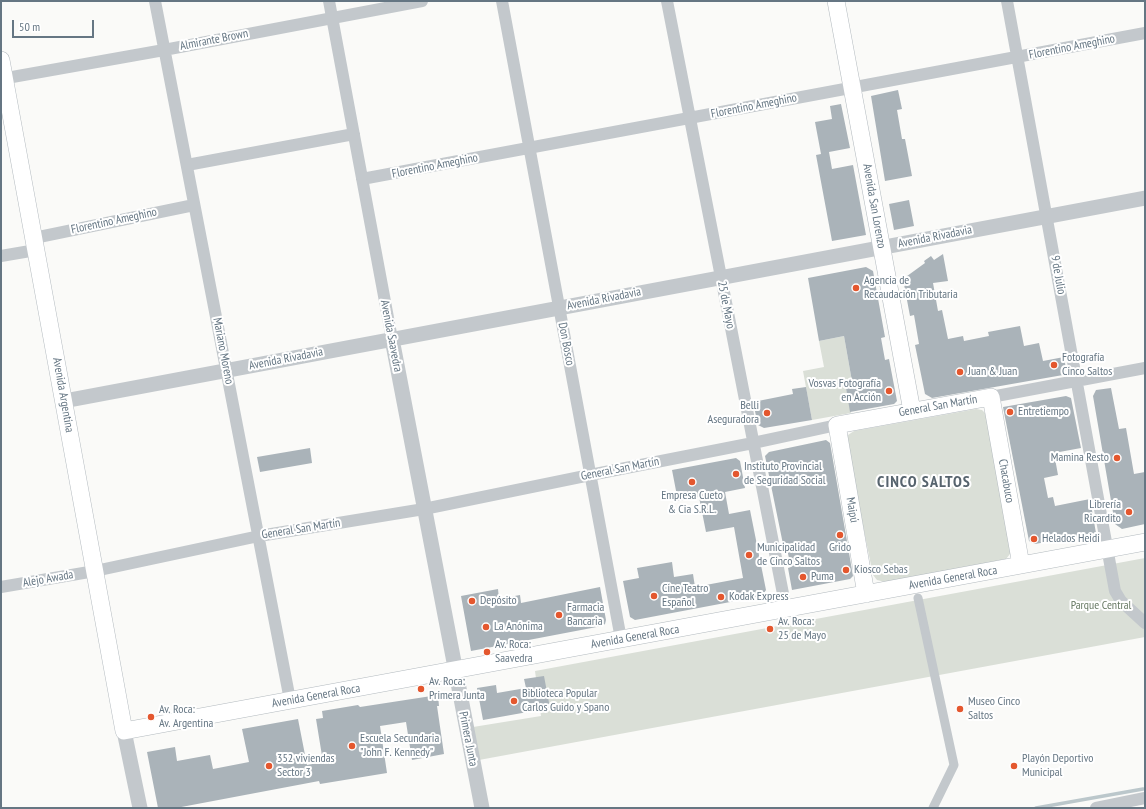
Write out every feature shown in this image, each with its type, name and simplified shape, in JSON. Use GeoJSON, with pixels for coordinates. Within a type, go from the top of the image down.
{"type":"FeatureCollection","features":[{"type":"Feature","properties":{"kind":"main road","name":"Avenida San Lorenzo"},"geometry":{"type":"LineString","coordinates":[[836,1],[912,411]]}},
{"type":"Feature","properties":{"kind":"main road","name":"Avenida Argentina"},"geometry":{"type":"LineString","coordinates":[[1,60],[3,78],[35,244],[124,731]]}},
{"type":"Feature","properties":{"kind":"main road","name":"General San Martín"},"geometry":{"type":"LineString","coordinates":[[837,425],[991,397]]}},
{"type":"Feature","properties":{"kind":"main road","name":"Chacabuco"},"geometry":{"type":"LineString","coordinates":[[991,397],[1021,566]]}},
{"type":"Feature","properties":{"kind":"main road","name":"Maipú"},"geometry":{"type":"LineString","coordinates":[[837,425],[866,594]]}},
{"type":"Feature","properties":{"kind":"main road","name":"Avenida General Roca"},"geometry":{"type":"LineString","coordinates":[[124,731],[1145,542]]}},
{"type":"Feature","properties":{"kind":"street","name":"Mariano Moreno"},"geometry":{"type":"LineString","coordinates":[[155,1],[290,700]]}},
{"type":"Feature","properties":{"kind":"street","name":"Avenida Saavedra"},"geometry":{"type":"LineString","coordinates":[[329,1],[454,670]]}},
{"type":"Feature","properties":{"kind":"street","name":"Almirante Brown"},"geometry":{"type":"LineString","coordinates":[[3,78],[164,50],[422,1]]}},
{"type":"Feature","properties":{"kind":"street","name":"Don Bosco"},"geometry":{"type":"LineString","coordinates":[[502,1],[621,639]]}},
{"type":"Feature","properties":{"kind":"street","name":"25 de Mayo"},"geometry":{"type":"LineString","coordinates":[[667,1],[786,609]]}},
{"type":"Feature","properties":{"kind":"street","name":"9 de Julio"},"geometry":{"type":"LineString","coordinates":[[1007,1],[1115,591],[1121,602],[1145,623]]}},
{"type":"Feature","properties":{"kind":"street","name":"Florentino Ameghino"},"geometry":{"type":"LineString","coordinates":[[362,179],[1145,33]]}},
{"type":"Feature","properties":{"kind":"street"},"geometry":{"type":"LineString","coordinates":[[187,165],[354,134]]}},
{"type":"Feature","properties":{"kind":"street","name":"Avenida Rivadavia"},"geometry":{"type":"LineString","coordinates":[[64,401],[1145,198]]}},
{"type":"Feature","properties":{"kind":"street","name":"Florentino Ameghino"},"geometry":{"type":"LineString","coordinates":[[1,256],[35,244],[194,205]]}},
{"type":"Feature","properties":{"kind":"street","name":"General San Martín"},"geometry":{"type":"LineString","coordinates":[[991,397],[1145,368]]}},
{"type":"Feature","properties":{"kind":"street","name":"General San Martín"},"geometry":{"type":"LineString","coordinates":[[95,571],[259,536],[424,509],[837,425]]}},
{"type":"Feature","properties":{"kind":"street","name":"Alejo Awada"},"geometry":{"type":"LineString","coordinates":[[1,587],[95,571]]}},
{"type":"Feature","properties":{"kind":"street"},"geometry":{"type":"LineString","coordinates":[[918,598],[954,765],[933,808]]}},
{"type":"Feature","properties":{"kind":"street","name":"Primera Junta"},"geometry":{"type":"LineString","coordinates":[[454,670],[482,808]]}},
{"type":"Feature","properties":{"kind":"street"},"geometry":{"type":"LineString","coordinates":[[124,731],[140,808]]}},
{"type":"Feature","properties":{"kind":"street"},"geometry":{"type":"LineString","coordinates":[[1096,808],[1145,798]]}},
{"type":"Feature","properties":{"kind":"green space"},"geometry":{"type":"Polygon","coordinates":[[[844,336],[853,387],[846,388],[851,413],[812,420],[803,371],[824,367],[819,341],[844,336]]]}},
{"type":"Feature","properties":{"kind":"green space"},"geometry":{"type":"Polygon","coordinates":[[[976,409],[982,410],[986,414],[1010,554],[1006,559],[885,582],[877,580],[873,575],[846,442],[848,435],[854,431],[976,409]]]}},
{"type":"Feature","properties":{"kind":"green space","name":"Parque Central"},"geometry":{"type":"Polygon","coordinates":[[[1145,558],[1145,637],[479,760],[473,727],[541,716],[535,671],[1145,558]]]}},
{"type":"Feature","properties":{"kind":"building"},"geometry":{"type":"Polygon","coordinates":[[[898,90],[902,109],[897,110],[902,139],[905,139],[912,176],[885,181],[871,96],[898,90]]]}},
{"type":"Feature","properties":{"kind":"building"},"geometry":{"type":"Polygon","coordinates":[[[841,104],[850,148],[829,152],[832,169],[853,165],[866,235],[832,241],[816,155],[821,154],[815,122],[832,119],[830,106],[841,104]]]}},
{"type":"Feature","properties":{"kind":"building"},"geometry":{"type":"Polygon","coordinates":[[[909,200],[914,226],[894,230],[889,204],[909,200]]]}},
{"type":"Feature","properties":{"kind":"building"},"geometry":{"type":"Polygon","coordinates":[[[943,254],[948,281],[933,283],[938,311],[942,310],[948,339],[963,336],[964,341],[989,336],[988,332],[1020,326],[1024,346],[1039,343],[1043,361],[1064,357],[1066,369],[1063,375],[932,398],[925,394],[915,345],[919,344],[914,315],[910,316],[903,279],[925,263],[924,261],[931,256],[934,260],[943,254]]]}},
{"type":"Feature","properties":{"kind":"building"},"geometry":{"type":"Polygon","coordinates":[[[866,267],[873,271],[885,337],[881,338],[885,360],[889,359],[897,401],[894,404],[850,412],[846,388],[853,387],[844,336],[819,341],[808,278],[866,267]]]}},
{"type":"Feature","properties":{"kind":"building"},"geometry":{"type":"Polygon","coordinates":[[[806,387],[812,420],[764,428],[758,425],[753,402],[793,394],[792,389],[806,387]]]}},
{"type":"Feature","properties":{"kind":"building"},"geometry":{"type":"Polygon","coordinates":[[[1111,388],[1119,429],[1126,428],[1134,474],[1145,472],[1145,524],[1122,529],[1115,524],[1093,396],[1096,390],[1111,388]]]}},
{"type":"Feature","properties":{"kind":"building"},"geometry":{"type":"Polygon","coordinates":[[[1066,396],[1071,398],[1081,448],[1054,453],[1058,475],[1044,478],[1048,498],[1053,497],[1055,506],[1090,499],[1096,533],[1035,544],[1029,541],[1003,407],[1066,396]]]}},
{"type":"Feature","properties":{"kind":"building"},"geometry":{"type":"Polygon","coordinates":[[[826,440],[830,443],[853,576],[850,579],[792,590],[788,568],[791,567],[787,549],[784,549],[765,456],[769,452],[826,440]]]}},
{"type":"Feature","properties":{"kind":"building"},"geometry":{"type":"Polygon","coordinates":[[[310,448],[312,463],[260,472],[257,457],[310,448]]]}},
{"type":"Feature","properties":{"kind":"building"},"geometry":{"type":"Polygon","coordinates":[[[736,458],[740,461],[745,488],[725,492],[729,514],[750,510],[766,590],[762,596],[635,620],[630,617],[623,581],[639,578],[637,568],[672,562],[674,577],[693,574],[695,587],[743,578],[734,527],[706,532],[699,497],[678,501],[672,470],[736,458]]]}},
{"type":"Feature","properties":{"kind":"building"},"geometry":{"type":"Polygon","coordinates":[[[600,587],[606,620],[605,624],[602,626],[471,651],[461,596],[498,589],[499,599],[520,595],[521,603],[600,587]]]}},
{"type":"Feature","properties":{"kind":"building","name":"Biblioteca Popular Carlos Guido y Spano"},"geometry":{"type":"Polygon","coordinates":[[[544,676],[550,708],[483,720],[477,688],[496,685],[497,693],[526,688],[524,679],[544,676]]]}},
{"type":"Feature","properties":{"kind":"building"},"geometry":{"type":"Polygon","coordinates":[[[438,695],[439,706],[437,706],[444,754],[412,760],[406,722],[380,726],[387,773],[320,784],[319,781],[176,808],[158,808],[147,752],[175,747],[177,761],[210,755],[213,769],[249,762],[242,729],[298,719],[307,765],[323,762],[316,719],[323,718],[322,711],[358,705],[360,707],[438,695]]]}},
{"type":"Feature","properties":{"kind":"waterway"},"geometry":{"type":"LineString","coordinates":[[1036,808],[1143,789]]}},
{"type":"Feature","properties":{"kind":"place","name":"Agencia de Recaudación Tributaria"},"geometry":{"type":"Point","coordinates":[856,288]}},
{"type":"Feature","properties":{"kind":"place","name":"Fotografía Cinco Saltos"},"geometry":{"type":"Point","coordinates":[1054,365]}},
{"type":"Feature","properties":{"kind":"place","name":"Juan & Juan"},"geometry":{"type":"Point","coordinates":[960,372]}},
{"type":"Feature","properties":{"kind":"place","name":"Vosvas Fotografía en Acción"},"geometry":{"type":"Point","coordinates":[889,391]}},
{"type":"Feature","properties":{"kind":"place","name":"Entretiempo"},"geometry":{"type":"Point","coordinates":[1010,412]}},
{"type":"Feature","properties":{"kind":"place","name":"Belli Aseguradora"},"geometry":{"type":"Point","coordinates":[767,413]}},
{"type":"Feature","properties":{"kind":"place","name":"Mamina Resto"},"geometry":{"type":"Point","coordinates":[1117,458]}},
{"type":"Feature","properties":{"kind":"place","name":"Instituto Provincial de Seguridad Social"},"geometry":{"type":"Point","coordinates":[736,474]}},
{"type":"Feature","properties":{"kind":"place","name":"Empresa Cueto & Cia S.R.L."},"geometry":{"type":"Point","coordinates":[692,482]}},
{"type":"Feature","properties":{"kind":"place","name":"Librería Ricardito"},"geometry":{"type":"Point","coordinates":[1129,512]}},
{"type":"Feature","properties":{"kind":"place","name":"Grido"},"geometry":{"type":"Point","coordinates":[840,535]}},
{"type":"Feature","properties":{"kind":"place","name":"Helados Heidi"},"geometry":{"type":"Point","coordinates":[1034,539]}},
{"type":"Feature","properties":{"kind":"place","name":"Municipalidad de Cinco Saltos"},"geometry":{"type":"Point","coordinates":[749,555]}},
{"type":"Feature","properties":{"kind":"place","name":"Kiosco Sebas"},"geometry":{"type":"Point","coordinates":[846,570]}},
{"type":"Feature","properties":{"kind":"place","name":"Puma"},"geometry":{"type":"Point","coordinates":[803,577]}},
{"type":"Feature","properties":{"kind":"place","name":"Cine Teatro Español"},"geometry":{"type":"Point","coordinates":[654,596]}},
{"type":"Feature","properties":{"kind":"place","name":"Kodak Express"},"geometry":{"type":"Point","coordinates":[721,597]}},
{"type":"Feature","properties":{"kind":"place","name":"Depósito"},"geometry":{"type":"Point","coordinates":[472,601]}},
{"type":"Feature","properties":{"kind":"place","name":"Farmacia Bancaria"},"geometry":{"type":"Point","coordinates":[559,615]}},
{"type":"Feature","properties":{"kind":"place","name":"La Anónima"},"geometry":{"type":"Point","coordinates":[486,627]}},
{"type":"Feature","properties":{"kind":"place","name":"Av. Roca: 25 de Mayo"},"geometry":{"type":"Point","coordinates":[770,629]}},
{"type":"Feature","properties":{"kind":"place","name":"Av. Roca: Saavedra"},"geometry":{"type":"Point","coordinates":[487,652]}},
{"type":"Feature","properties":{"kind":"place","name":"Av. Roca: Primera Junta"},"geometry":{"type":"Point","coordinates":[421,689]}},
{"type":"Feature","properties":{"kind":"place","name":"Biblioteca Popular Carlos Guido y Spano"},"geometry":{"type":"Point","coordinates":[514,701]}},
{"type":"Feature","properties":{"kind":"place","name":"Museo Cinco Saltos"},"geometry":{"type":"Point","coordinates":[960,709]}},
{"type":"Feature","properties":{"kind":"place","name":"Av. Roca: Av. Argentina"},"geometry":{"type":"Point","coordinates":[151,717]}},
{"type":"Feature","properties":{"kind":"place","name":"Escuela Secundaria \"John F. Kennedy\""},"geometry":{"type":"Point","coordinates":[352,746]}},
{"type":"Feature","properties":{"kind":"place","name":"352 viviendas Sector 3"},"geometry":{"type":"Point","coordinates":[269,766]}},
{"type":"Feature","properties":{"kind":"place","name":"Playón Deportivo Municipal"},"geometry":{"type":"Point","coordinates":[1014,766]}},
{"type":"Feature","properties":{"kind":"district","name":"CINCO SALTOS"},"geometry":{"type":"Point","coordinates":[924,482]}}]}
